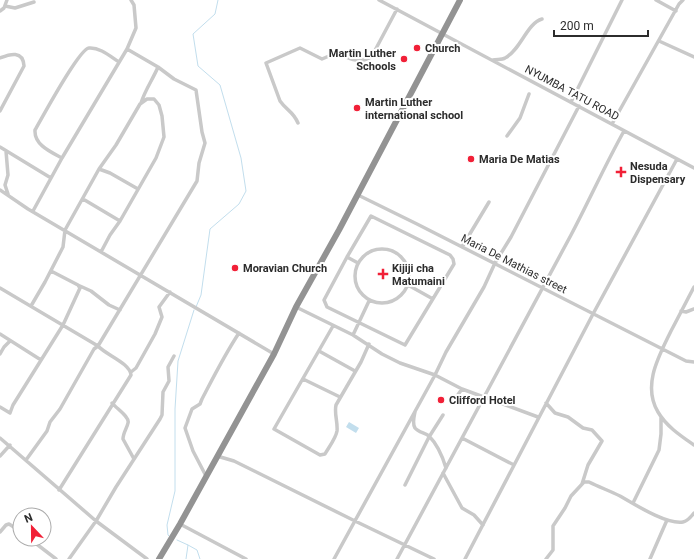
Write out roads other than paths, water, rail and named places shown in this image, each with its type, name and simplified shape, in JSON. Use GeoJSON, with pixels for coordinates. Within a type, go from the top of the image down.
{"type":"FeatureCollection","features":[{"type":"Feature","properties":{"kind":"highway"},"geometry":{"type":"LineString","coordinates":[[159,559],[274,354],[296,307],[358,195],[460,0]]}},
{"type":"Feature","properties":{"kind":"street"},"geometry":{"type":"LineString","coordinates":[[0,11],[5,6],[7,0]]}},
{"type":"Feature","properties":{"kind":"street"},"geometry":{"type":"LineString","coordinates":[[33,212],[62,158],[127,49],[136,28],[134,5],[131,0]]}},
{"type":"Feature","properties":{"kind":"street","name":"NYUMBA TATU ROAD"},"geometry":{"type":"LineString","coordinates":[[379,0],[694,168]]}},
{"type":"Feature","properties":{"kind":"street"},"geometry":{"type":"LineString","coordinates":[[571,102],[622,0]]}},
{"type":"Feature","properties":{"kind":"street"},"geometry":{"type":"LineString","coordinates":[[656,0],[676,11]]}},
{"type":"Feature","properties":{"kind":"street"},"geometry":{"type":"LineString","coordinates":[[612,124],[679,4],[683,0]]}},
{"type":"Feature","properties":{"kind":"street"},"geometry":{"type":"LineString","coordinates":[[5,6],[15,8],[34,2]]}},
{"type":"Feature","properties":{"kind":"street"},"geometry":{"type":"LineString","coordinates":[[298,123],[294,114],[280,101],[266,63],[300,48],[322,59],[336,53],[356,61],[367,59],[372,56],[397,9]]}},
{"type":"Feature","properties":{"kind":"street"},"geometry":{"type":"LineString","coordinates":[[492,60],[505,58],[513,51],[534,23],[542,19]]}},
{"type":"Feature","properties":{"kind":"street"},"geometry":{"type":"LineString","coordinates":[[659,41],[694,57]]}},
{"type":"Feature","properties":{"kind":"street"},"geometry":{"type":"LineString","coordinates":[[62,158],[51,152],[36,140],[35,130],[73,64],[82,52],[89,48],[95,48],[119,62]]}},
{"type":"Feature","properties":{"kind":"street"},"geometry":{"type":"LineString","coordinates":[[26,460],[47,431],[50,422],[60,409],[94,349],[98,346],[120,310],[196,181],[199,163],[205,143],[196,90],[174,79],[158,67],[127,49]]}},
{"type":"Feature","properties":{"kind":"street"},"geometry":{"type":"LineString","coordinates":[[0,58],[10,54],[18,54],[22,58],[24,66],[0,111]]}},
{"type":"Feature","properties":{"kind":"street"},"geometry":{"type":"LineString","coordinates":[[31,306],[63,247],[65,230],[99,169],[140,104],[158,67]]}},
{"type":"Feature","properties":{"kind":"street"},"geometry":{"type":"LineString","coordinates":[[507,136],[520,118],[529,94]]}},
{"type":"Feature","properties":{"kind":"street"},"geometry":{"type":"LineString","coordinates":[[101,252],[156,158],[164,137],[162,116],[156,101],[150,98],[140,104]]}},
{"type":"Feature","properties":{"kind":"street"},"geometry":{"type":"LineString","coordinates":[[334,559],[435,376],[446,352],[484,287],[495,263],[511,237],[579,106]]}},
{"type":"Feature","properties":{"kind":"street"},"geometry":{"type":"LineString","coordinates":[[397,559],[543,288],[624,131]]}},
{"type":"Feature","properties":{"kind":"street"},"geometry":{"type":"LineString","coordinates":[[0,147],[51,178]]}},
{"type":"Feature","properties":{"kind":"street"},"geometry":{"type":"LineString","coordinates":[[6,150],[8,175],[5,185],[8,194]]}},
{"type":"Feature","properties":{"kind":"street"},"geometry":{"type":"LineString","coordinates":[[465,559],[538,417],[677,159]]}},
{"type":"Feature","properties":{"kind":"street"},"geometry":{"type":"LineString","coordinates":[[99,169],[110,173],[138,189]]}},
{"type":"Feature","properties":{"kind":"street"},"geometry":{"type":"LineString","coordinates":[[0,190],[33,212],[274,354]]}},
{"type":"Feature","properties":{"kind":"street","name":"Maria De Mathias street"},"geometry":{"type":"LineString","coordinates":[[358,195],[686,361],[694,362]]}},
{"type":"Feature","properties":{"kind":"street"},"geometry":{"type":"LineString","coordinates":[[83,199],[120,221]]}},
{"type":"Feature","properties":{"kind":"street"},"geometry":{"type":"LineString","coordinates":[[462,247],[489,202]]}},
{"type":"Feature","properties":{"kind":"street"},"geometry":{"type":"LineString","coordinates":[[371,216],[450,255],[454,264],[405,345],[327,307],[324,300],[347,257],[371,216]]}},
{"type":"Feature","properties":{"kind":"street"},"geometry":{"type":"LineString","coordinates":[[375,250],[390,250],[402,257],[406,263],[410,278],[404,293],[396,300],[388,303],[378,304],[369,301],[360,293],[355,281],[354,275],[358,263],[362,257],[375,250]]}},
{"type":"Feature","properties":{"kind":"street"},"geometry":{"type":"LineString","coordinates":[[347,257],[358,263]]}},
{"type":"Feature","properties":{"kind":"street"},"geometry":{"type":"LineString","coordinates":[[51,271],[91,291],[109,305],[120,310]]}},
{"type":"Feature","properties":{"kind":"street"},"geometry":{"type":"LineString","coordinates":[[408,285],[432,299]]}},
{"type":"Feature","properties":{"kind":"street"},"geometry":{"type":"LineString","coordinates":[[0,407],[10,413],[13,405],[63,325],[76,299],[80,286]]}},
{"type":"Feature","properties":{"kind":"street"},"geometry":{"type":"LineString","coordinates":[[694,287],[662,349],[652,376],[651,387],[656,408],[661,417],[673,429],[694,445]]}},
{"type":"Feature","properties":{"kind":"street"},"geometry":{"type":"LineString","coordinates":[[0,288],[98,346],[126,366],[131,372]]}},
{"type":"Feature","properties":{"kind":"street"},"geometry":{"type":"LineString","coordinates":[[59,490],[112,403],[130,377],[131,372],[136,368],[155,334],[162,317],[159,307],[170,292]]}},
{"type":"Feature","properties":{"kind":"street"},"geometry":{"type":"LineString","coordinates":[[353,335],[369,301]]}},
{"type":"Feature","properties":{"kind":"street"},"geometry":{"type":"LineString","coordinates":[[296,307],[353,335],[369,344],[382,354],[400,363],[435,376],[462,389],[485,396],[538,417]]}},
{"type":"Feature","properties":{"kind":"street"},"geometry":{"type":"LineString","coordinates":[[681,312],[694,309]]}},
{"type":"Feature","properties":{"kind":"street"},"geometry":{"type":"LineString","coordinates":[[333,326],[274,429],[320,455],[325,454],[336,432],[336,407],[369,344]]}},
{"type":"Feature","properties":{"kind":"street"},"geometry":{"type":"LineString","coordinates":[[206,476],[192,452],[185,428],[192,409],[200,404],[224,360],[226,351],[238,333]]}},
{"type":"Feature","properties":{"kind":"street"},"geometry":{"type":"LineString","coordinates":[[0,334],[41,360]]}},
{"type":"Feature","properties":{"kind":"street"},"geometry":{"type":"LineString","coordinates":[[0,354],[10,341]]}},
{"type":"Feature","properties":{"kind":"street"},"geometry":{"type":"LineString","coordinates":[[319,351],[356,371]]}},
{"type":"Feature","properties":{"kind":"street"},"geometry":{"type":"LineString","coordinates":[[69,559],[96,521],[162,415],[163,392],[169,381],[168,368],[174,356]]}},
{"type":"Feature","properties":{"kind":"street"},"geometry":{"type":"LineString","coordinates":[[303,379],[340,397]]}},
{"type":"Feature","properties":{"kind":"street"},"geometry":{"type":"LineString","coordinates":[[456,396],[462,389]]}},
{"type":"Feature","properties":{"kind":"street"},"geometry":{"type":"LineString","coordinates":[[112,403],[128,419],[123,439],[134,459]]}},
{"type":"Feature","properties":{"kind":"street"},"geometry":{"type":"LineString","coordinates":[[546,403],[555,413],[568,417],[583,428],[592,430],[602,441],[588,465],[582,484],[571,496],[553,526],[553,550],[546,559]]}},
{"type":"Feature","properties":{"kind":"street"},"geometry":{"type":"LineString","coordinates":[[415,410],[415,428],[429,437],[437,447],[446,468]]}},
{"type":"Feature","properties":{"kind":"street"},"geometry":{"type":"LineString","coordinates":[[405,485],[429,437],[443,415]]}},
{"type":"Feature","properties":{"kind":"street"},"geometry":{"type":"LineString","coordinates":[[633,503],[659,450],[662,434],[661,417]]}},
{"type":"Feature","properties":{"kind":"street"},"geometry":{"type":"LineString","coordinates":[[0,438],[96,521],[146,559]]}},
{"type":"Feature","properties":{"kind":"street"},"geometry":{"type":"LineString","coordinates":[[462,438],[514,465]]}},
{"type":"Feature","properties":{"kind":"street"},"geometry":{"type":"LineString","coordinates":[[0,456],[10,446]]}},
{"type":"Feature","properties":{"kind":"street"},"geometry":{"type":"LineString","coordinates":[[217,456],[234,461],[355,522],[434,559]]}},
{"type":"Feature","properties":{"kind":"street"},"geometry":{"type":"LineString","coordinates":[[443,473],[462,508],[474,515],[483,525]]}},
{"type":"Feature","properties":{"kind":"street"},"geometry":{"type":"LineString","coordinates":[[582,484],[589,482],[667,520],[678,523],[690,519],[694,513]]}},
{"type":"Feature","properties":{"kind":"street"},"geometry":{"type":"LineString","coordinates":[[650,559],[667,520]]}},
{"type":"Feature","properties":{"kind":"street"},"geometry":{"type":"LineString","coordinates":[[0,532],[6,525],[9,524],[12,526]]}},
{"type":"Feature","properties":{"kind":"street"},"geometry":{"type":"LineString","coordinates":[[180,524],[246,559]]}},
{"type":"Feature","properties":{"kind":"street"},"geometry":{"type":"LineString","coordinates":[[40,547],[56,559]]}},
{"type":"Feature","properties":{"kind":"water"},"geometry":{"type":"Polygon","coordinates":[[[349,422],[359,428],[356,433],[346,427],[349,422]]]}},
{"type":"Feature","properties":{"kind":"waterway"},"geometry":{"type":"LineString","coordinates":[[196,307],[201,295],[210,229],[239,204],[246,191],[241,158],[220,85],[198,66],[193,34],[215,14],[218,0]]}},
{"type":"Feature","properties":{"kind":"waterway"},"geometry":{"type":"LineString","coordinates":[[169,536],[167,525],[175,491],[175,409],[178,361],[194,310]]}},
{"type":"Feature","properties":{"kind":"waterway"},"geometry":{"type":"LineString","coordinates":[[177,540],[188,545],[186,559]]}},
{"type":"Feature","properties":{"kind":"waterway"},"geometry":{"type":"LineString","coordinates":[[188,545],[197,550],[200,559]]}},
{"type":"Feature","properties":{"kind":"place","name":"Church"},"geometry":{"type":"Point","coordinates":[417,48]}},
{"type":"Feature","properties":{"kind":"place","name":"Martin Luther Schools"},"geometry":{"type":"Point","coordinates":[404,59]}},
{"type":"Feature","properties":{"kind":"place","name":"Martin Luther international school"},"geometry":{"type":"Point","coordinates":[357,108]}},
{"type":"Feature","properties":{"kind":"place","name":"Maria De Matias"},"geometry":{"type":"Point","coordinates":[471,159]}},
{"type":"Feature","properties":{"kind":"place","name":"Nesuda Dispensary"},"geometry":{"type":"Point","coordinates":[621,172]}},
{"type":"Feature","properties":{"kind":"place","name":"Moravian Church"},"geometry":{"type":"Point","coordinates":[235,268]}},
{"type":"Feature","properties":{"kind":"place","name":"Kijiji cha Matumaini"},"geometry":{"type":"Point","coordinates":[383,274]}},
{"type":"Feature","properties":{"kind":"place","name":"Clifford Hotel"},"geometry":{"type":"Point","coordinates":[441,400]}}]}
